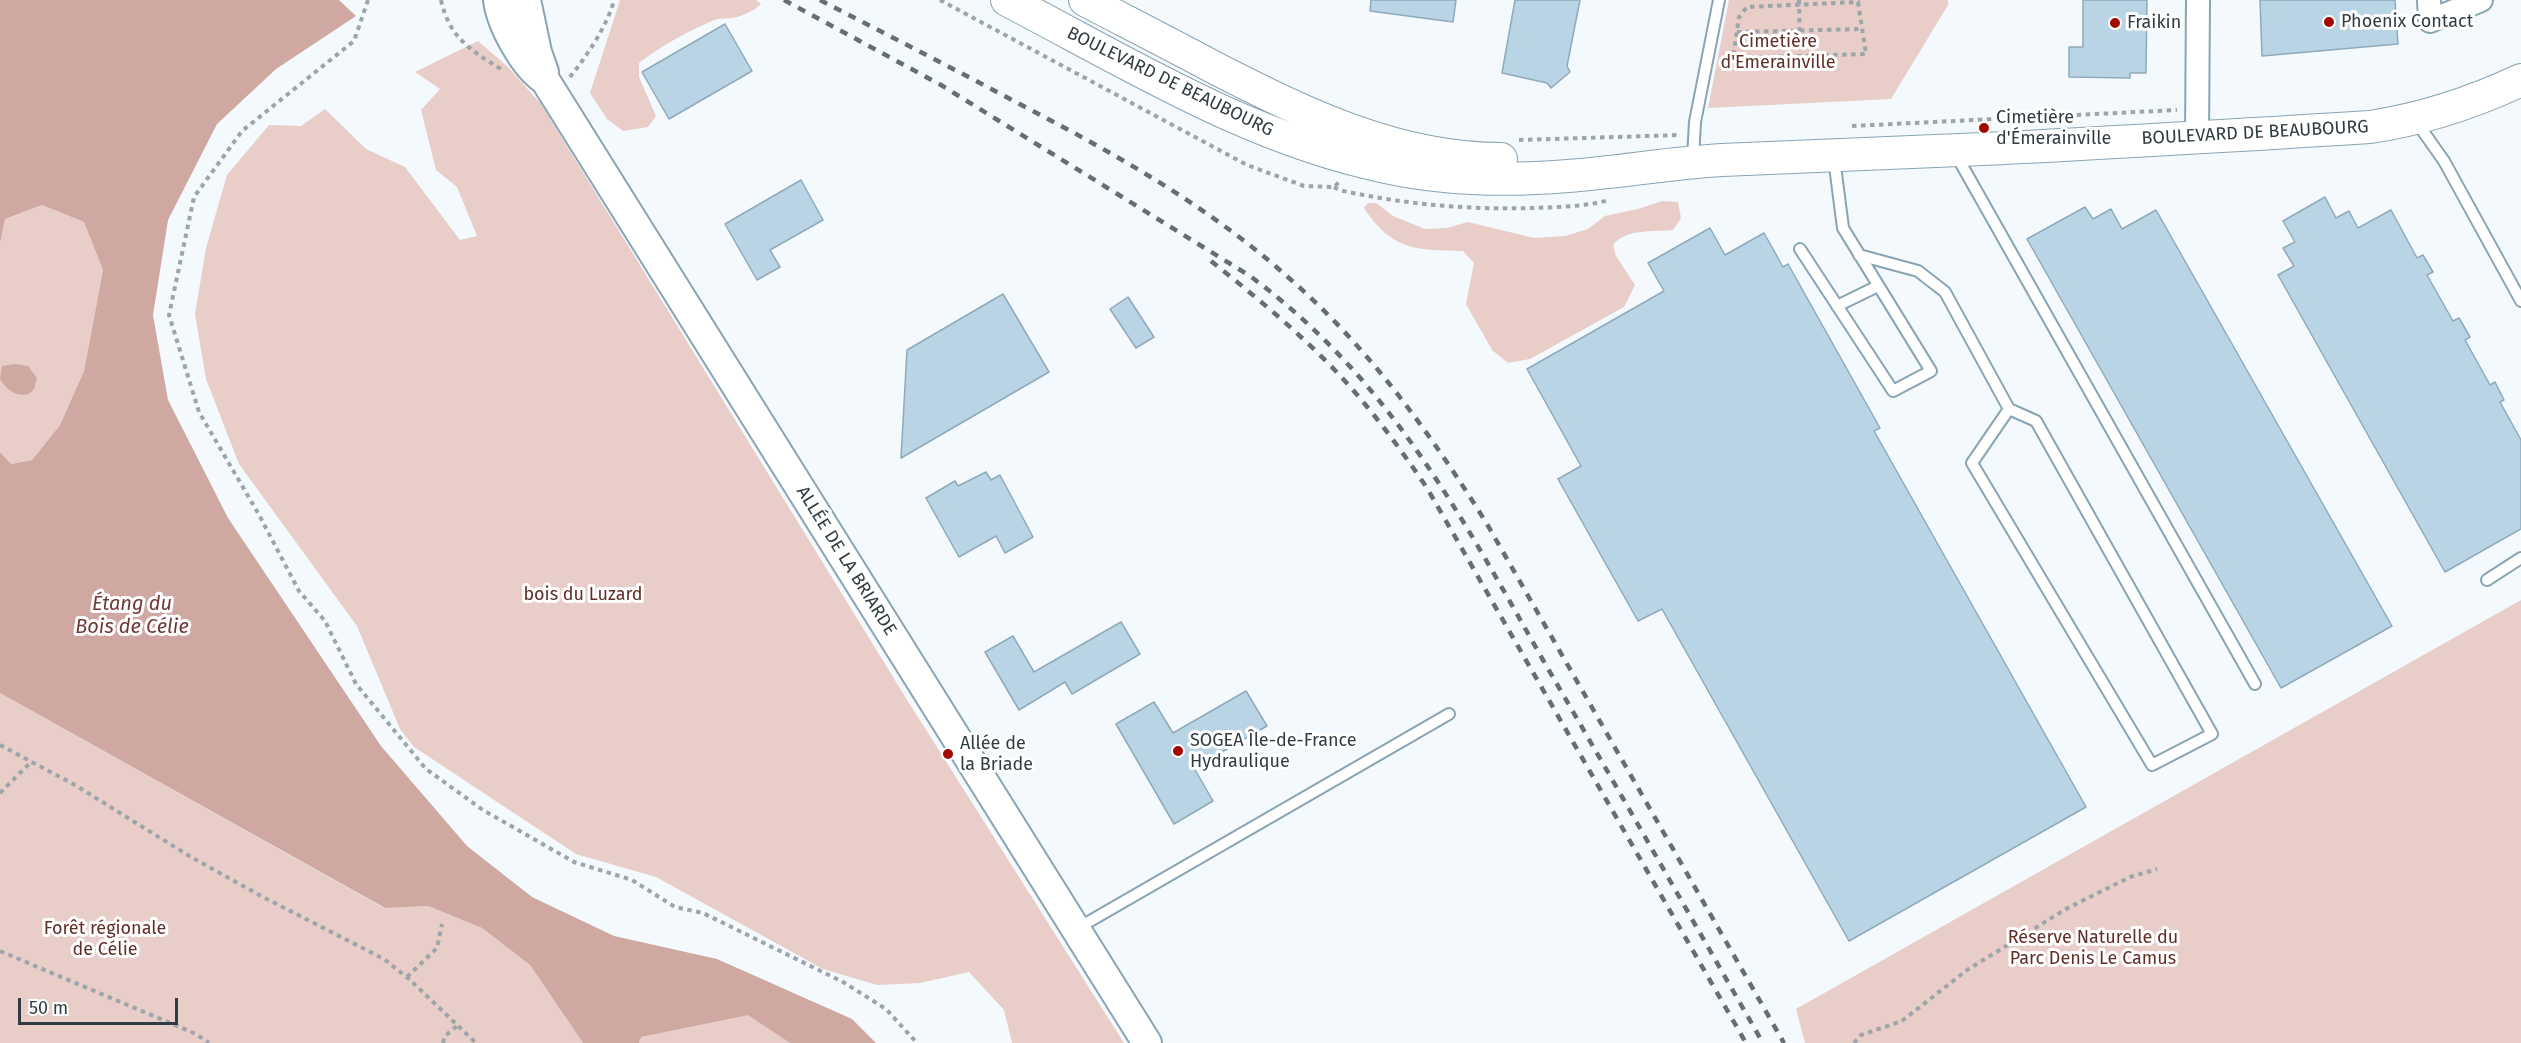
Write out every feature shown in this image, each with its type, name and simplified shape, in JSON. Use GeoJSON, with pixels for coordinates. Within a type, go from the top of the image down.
{"type":"FeatureCollection","features":[{"type":"Feature","properties":{"kind":"main road","name":"BOULEVARD DE BEAUBOURG"},"geometry":{"type":"LineString","coordinates":[[1007,0],[1223,113],[1270,133],[1348,158],[1420,173],[1452,177],[1570,176],[1693,162],[2370,128],[2454,109],[2521,81]]}},
{"type":"Feature","properties":{"kind":"main road","name":"BOULEVARD DE BEAUBOURG"},"geometry":{"type":"LineString","coordinates":[[1085,0],[1281,102],[1355,133],[1433,151],[1494,159],[1623,157],[1693,162]]}},
{"type":"Feature","properties":{"kind":"street","name":"ALLÉE DE LA BRIARDE"},"geometry":{"type":"LineString","coordinates":[[498,0],[502,16],[516,45],[534,73],[545,80],[1147,1043]]}},
{"type":"Feature","properties":{"kind":"street","name":"ALLÉE DE LA BRIARDE"},"geometry":{"type":"LineString","coordinates":[[545,80],[530,13],[546,0]]}},
{"type":"Feature","properties":{"kind":"street"},"geometry":{"type":"LineString","coordinates":[[2197,137],[2198,0]]}},
{"type":"Feature","properties":{"kind":"street"},"geometry":{"type":"LineString","coordinates":[[2429,0],[2430,21],[2481,0]]}},
{"type":"Feature","properties":{"kind":"lane"},"geometry":{"type":"LineString","coordinates":[[1693,162],[1695,122],[1719,0]]}},
{"type":"Feature","properties":{"kind":"lane"},"geometry":{"type":"LineString","coordinates":[[2414,119],[2444,161],[2521,301]]}},
{"type":"Feature","properties":{"kind":"lane"},"geometry":{"type":"LineString","coordinates":[[1953,150],[2255,684]]}},
{"type":"Feature","properties":{"kind":"lane"},"geometry":{"type":"LineString","coordinates":[[1800,249],[1893,391],[1931,371],[1843,228],[1834,154]]}},
{"type":"Feature","properties":{"kind":"lane"},"geometry":{"type":"LineString","coordinates":[[1859,255],[1918,271],[1945,292],[2009,409],[2036,421],[2212,734],[2152,765],[1972,463],[2009,409]]}},
{"type":"Feature","properties":{"kind":"lane"},"geometry":{"type":"LineString","coordinates":[[1838,306],[1878,286]]}},
{"type":"Feature","properties":{"kind":"lane"},"geometry":{"type":"LineString","coordinates":[[2487,580],[2521,558]]}},
{"type":"Feature","properties":{"kind":"lane"},"geometry":{"type":"LineString","coordinates":[[1076,928],[1449,714]]}},
{"type":"Feature","properties":{"kind":"path"},"geometry":{"type":"LineString","coordinates":[[368,0],[354,41],[242,131],[195,197],[169,315],[199,412],[258,513],[299,591],[325,621],[356,684],[426,769],[483,810],[573,862],[632,880],[675,907],[703,913],[843,982],[886,1010],[917,1043]]}},
{"type":"Feature","properties":{"kind":"path"},"geometry":{"type":"LineString","coordinates":[[1799,2],[1800,57]]}},
{"type":"Feature","properties":{"kind":"path"},"geometry":{"type":"LineString","coordinates":[[1799,2],[1858,2],[1866,54],[1733,58],[1739,17],[1747,7],[1799,2]]}},
{"type":"Feature","properties":{"kind":"path"},"geometry":{"type":"LineString","coordinates":[[1737,32],[1862,29]]}},
{"type":"Feature","properties":{"kind":"path"},"geometry":{"type":"LineString","coordinates":[[0,745],[32,761],[263,897],[384,959],[407,977],[476,1043]]}},
{"type":"Feature","properties":{"kind":"path"},"geometry":{"type":"LineString","coordinates":[[0,793],[32,761]]}},
{"type":"Feature","properties":{"kind":"path"},"geometry":{"type":"LineString","coordinates":[[1854,1043],[1861,1035],[1902,1021],[1967,970],[2066,909],[2130,877],[2157,869]]}},
{"type":"Feature","properties":{"kind":"path"},"geometry":{"type":"LineString","coordinates":[[407,977],[437,948],[442,924]]}},
{"type":"Feature","properties":{"kind":"path"},"geometry":{"type":"LineString","coordinates":[[0,951],[196,1034],[209,1043]]}},
{"type":"Feature","properties":{"kind":"path"},"geometry":{"type":"LineString","coordinates":[[444,1043],[445,1036],[458,1025]]}},
{"type":"Feature","properties":{"kind":"green space"},"geometry":{"type":"Polygon","coordinates":[[[620,0],[756,0],[761,4],[743,15],[717,19],[697,28],[667,44],[639,63],[639,77],[656,116],[648,127],[623,131],[607,119],[590,93],[620,0]]]}},
{"type":"Feature","properties":{"kind":"green space","name":"Cimetière d'Emerainville"},"geometry":{"type":"Polygon","coordinates":[[[1729,0],[1948,0],[1948,5],[1891,99],[1708,108],[1729,0]]]}},
{"type":"Feature","properties":{"kind":"green space","name":"bois du Luzard"},"geometry":{"type":"Polygon","coordinates":[[[478,41],[507,66],[541,104],[909,703],[1124,1043],[1012,1043],[1004,1010],[969,972],[920,983],[877,985],[823,969],[656,877],[576,854],[414,747],[400,729],[357,626],[239,464],[206,379],[195,314],[206,248],[227,175],[269,125],[301,126],[325,109],[366,149],[405,167],[460,240],[477,236],[457,187],[436,170],[421,110],[440,89],[415,72],[478,41]]]}},
{"type":"Feature","properties":{"kind":"green space"},"geometry":{"type":"Polygon","coordinates":[[[1662,201],[1678,202],[1681,218],[1673,230],[1633,233],[1613,245],[1616,256],[1635,285],[1624,307],[1530,359],[1508,363],[1492,350],[1466,304],[1474,263],[1463,251],[1432,250],[1407,245],[1385,233],[1364,208],[1368,203],[1376,203],[1393,216],[1425,229],[1447,228],[1468,222],[1534,238],[1565,236],[1588,229],[1605,216],[1662,201]]]}},
{"type":"Feature","properties":{"kind":"green space"},"geometry":{"type":"Polygon","coordinates":[[[42,205],[84,222],[103,270],[84,371],[60,425],[32,460],[11,464],[0,452],[0,244],[5,219],[42,205]]]}},
{"type":"Feature","properties":{"kind":"green space","name":"Réserve Naturelle du Parc Denis Le Camus"},"geometry":{"type":"Polygon","coordinates":[[[2521,600],[2521,1043],[1805,1043],[1796,1009],[2521,600]]]}},
{"type":"Feature","properties":{"kind":"green space","name":"Forêt régionale de Célie"},"geometry":{"type":"Polygon","coordinates":[[[0,693],[384,908],[428,906],[482,928],[530,965],[583,1043],[0,1043],[0,693]]]}},
{"type":"Feature","properties":{"kind":"green space"},"geometry":{"type":"Polygon","coordinates":[[[748,1014],[790,1043],[639,1043],[641,1037],[748,1014]]]}},
{"type":"Feature","properties":{"kind":"water","name":"Étang du Bois de Célie"},"geometry":{"type":"Polygon","coordinates":[[[0,0],[339,0],[356,16],[276,69],[217,124],[168,220],[153,315],[168,400],[228,518],[381,746],[467,846],[532,897],[614,936],[717,959],[852,1019],[876,1043],[790,1043],[748,1015],[641,1037],[639,1043],[583,1043],[530,965],[482,928],[428,906],[385,908],[0,693],[0,452],[11,464],[32,460],[60,425],[84,371],[103,270],[84,222],[42,205],[5,219],[0,244],[0,0]]]}},
{"type":"Feature","properties":{"kind":"water"},"geometry":{"type":"Polygon","coordinates":[[[15,364],[28,366],[37,378],[34,389],[29,394],[12,392],[0,379],[2,366],[15,364]]]}},
{"type":"Feature","properties":{"kind":"building"},"geometry":{"type":"Polygon","coordinates":[[[1371,0],[1456,0],[1453,22],[1370,11],[1371,0]]]}},
{"type":"Feature","properties":{"kind":"building"},"geometry":{"type":"Polygon","coordinates":[[[1515,0],[1580,0],[1567,66],[1570,72],[1551,88],[1547,83],[1502,73],[1515,0]]]}},
{"type":"Feature","properties":{"kind":"building","name":"Fraikin"},"geometry":{"type":"Polygon","coordinates":[[[2083,0],[2147,0],[2146,73],[2130,73],[2130,78],[2069,77],[2069,47],[2083,47],[2083,0]]]}},
{"type":"Feature","properties":{"kind":"building","name":"Phoenix Contact"},"geometry":{"type":"Polygon","coordinates":[[[2260,0],[2395,0],[2398,44],[2262,56],[2260,0]]]}},
{"type":"Feature","properties":{"kind":"building"},"geometry":{"type":"Polygon","coordinates":[[[725,24],[752,71],[669,119],[642,72],[725,24]]]}},
{"type":"Feature","properties":{"kind":"building"},"geometry":{"type":"Polygon","coordinates":[[[801,180],[823,220],[770,250],[780,267],[757,280],[725,224],[801,180]]]}},
{"type":"Feature","properties":{"kind":"building"},"geometry":{"type":"Polygon","coordinates":[[[2325,197],[2336,218],[2349,211],[2358,228],[2391,210],[2417,258],[2423,255],[2433,272],[2427,275],[2453,321],[2459,318],[2470,337],[2465,340],[2490,385],[2495,382],[2504,400],[2500,402],[2521,440],[2521,529],[2445,572],[2278,275],[2294,266],[2283,248],[2295,242],[2283,221],[2325,197]]]}},
{"type":"Feature","properties":{"kind":"building"},"geometry":{"type":"Polygon","coordinates":[[[2085,207],[2093,219],[2111,209],[2122,229],[2156,210],[2392,626],[2281,688],[2027,239],[2085,207]]]}},
{"type":"Feature","properties":{"kind":"building"},"geometry":{"type":"Polygon","coordinates":[[[1710,228],[1725,255],[1764,233],[1783,267],[1788,264],[1880,428],[1874,431],[2086,807],[1849,941],[1662,609],[1638,621],[1558,479],[1581,466],[1527,369],[1664,291],[1648,263],[1710,228]]]}},
{"type":"Feature","properties":{"kind":"building"},"geometry":{"type":"Polygon","coordinates":[[[1003,294],[1049,372],[901,458],[907,350],[1003,294]]]}},
{"type":"Feature","properties":{"kind":"building"},"geometry":{"type":"Polygon","coordinates":[[[1128,297],[1154,337],[1136,348],[1110,309],[1128,297]]]}},
{"type":"Feature","properties":{"kind":"building"},"geometry":{"type":"Polygon","coordinates":[[[986,472],[991,480],[1000,475],[1033,537],[1005,553],[996,536],[959,557],[926,498],[955,481],[958,486],[986,472]]]}},
{"type":"Feature","properties":{"kind":"building"},"geometry":{"type":"Polygon","coordinates":[[[1121,622],[1140,654],[1072,694],[1065,682],[1019,710],[985,652],[1013,636],[1034,672],[1121,622]]]}},
{"type":"Feature","properties":{"kind":"building","name":"SOGEA Île-de-France Hydraulique"},"geometry":{"type":"Polygon","coordinates":[[[1246,691],[1267,726],[1194,768],[1213,801],[1174,824],[1116,724],[1154,702],[1173,733],[1246,691]]]}},
{"type":"Feature","properties":{"kind":"railway"},"geometry":{"type":"LineString","coordinates":[[784,0],[941,85],[1250,276],[1300,317],[1344,360],[1384,407],[1420,455],[1453,505],[1763,1043]]}},
{"type":"Feature","properties":{"kind":"railway"},"geometry":{"type":"LineString","coordinates":[[820,0],[1049,119],[1156,180],[1257,251],[1289,278],[1346,333],[1421,425],[1487,524],[1784,1043]]}},
{"type":"Feature","properties":{"kind":"railway"},"geometry":{"type":"LineString","coordinates":[[1211,261],[1285,322],[1337,372],[1392,438],[1427,488],[1746,1043]]}},
{"type":"Feature","properties":{"kind":"place","name":"Phoenix Contact"},"geometry":{"type":"Point","coordinates":[2329,22]}},
{"type":"Feature","properties":{"kind":"place","name":"Fraikin"},"geometry":{"type":"Point","coordinates":[2115,23]}},
{"type":"Feature","properties":{"kind":"place","name":"Cimetière d'Émerainville"},"geometry":{"type":"Point","coordinates":[1984,128]}},
{"type":"Feature","properties":{"kind":"place","name":"SOGEA Île-de-France Hydraulique"},"geometry":{"type":"Point","coordinates":[1178,751]}},
{"type":"Feature","properties":{"kind":"place","name":"Allée de la Briade"},"geometry":{"type":"Point","coordinates":[948,754]}}]}
